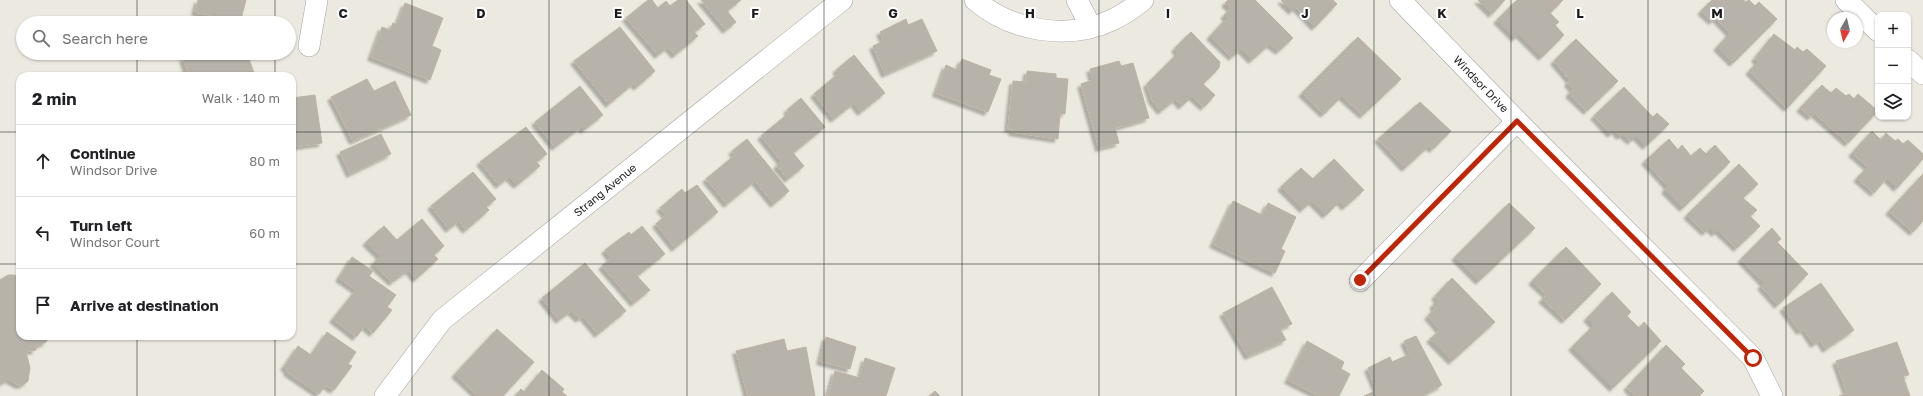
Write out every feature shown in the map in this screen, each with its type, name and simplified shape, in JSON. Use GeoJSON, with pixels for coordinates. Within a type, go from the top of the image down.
{"type":"FeatureCollection","features":[{"type":"Feature","properties":{"kind":"street"},"geometry":{"type":"LineString","coordinates":[[309,46],[316,0]]}},
{"type":"Feature","properties":{"kind":"street","name":"Strang Avenue"},"geometry":{"type":"LineString","coordinates":[[385,396],[442,320],[842,0]]}},
{"type":"Feature","properties":{"kind":"street"},"geometry":{"type":"LineString","coordinates":[[975,0],[983,7],[1003,19],[1027,27],[1052,31],[1074,31],[1111,21],[1143,0]]}},
{"type":"Feature","properties":{"kind":"street"},"geometry":{"type":"LineString","coordinates":[[1077,0],[1091,27]]}},
{"type":"Feature","properties":{"kind":"street","name":"Windsor Drive"},"geometry":{"type":"LineString","coordinates":[[1400,0],[1517,121],[1753,358],[1772,396]]}},
{"type":"Feature","properties":{"kind":"street"},"geometry":{"type":"LineString","coordinates":[[1846,0],[1875,28]]}},
{"type":"Feature","properties":{"kind":"street"},"geometry":{"type":"LineString","coordinates":[[1911,63],[1923,74]]}},
{"type":"Feature","properties":{"kind":"street"},"geometry":{"type":"LineString","coordinates":[[1360,280],[1517,121]]}},
{"type":"Feature","properties":{"kind":"building"},"geometry":{"type":"Polygon","coordinates":[[[198,0],[246,0],[242,16],[214,16],[195,12],[198,0]]]}},
{"type":"Feature","properties":{"kind":"building"},"geometry":{"type":"Polygon","coordinates":[[[648,0],[652,0],[658,8],[666,1],[670,6],[678,0],[686,0],[705,24],[694,32],[698,36],[675,55],[668,47],[658,55],[626,18],[648,0]]]}},
{"type":"Feature","properties":{"kind":"building"},"geometry":{"type":"Polygon","coordinates":[[[701,0],[741,0],[727,11],[736,22],[726,30],[701,0]]]}},
{"type":"Feature","properties":{"kind":"building"},"geometry":{"type":"Polygon","coordinates":[[[1228,0],[1255,0],[1293,38],[1279,51],[1270,44],[1252,60],[1241,49],[1232,57],[1210,36],[1227,18],[1224,15],[1231,9],[1225,3],[1228,0]]]}},
{"type":"Feature","properties":{"kind":"building"},"geometry":{"type":"Polygon","coordinates":[[[1281,0],[1333,0],[1337,4],[1315,27],[1296,7],[1292,11],[1281,0]]]}},
{"type":"Feature","properties":{"kind":"building"},"geometry":{"type":"Polygon","coordinates":[[[1478,0],[1505,0],[1492,14],[1478,0]]]}},
{"type":"Feature","properties":{"kind":"building"},"geometry":{"type":"Polygon","coordinates":[[[1517,0],[1563,0],[1550,13],[1559,22],[1555,25],[1564,35],[1542,57],[1519,34],[1515,38],[1497,20],[1517,0]]]}},
{"type":"Feature","properties":{"kind":"building"},"geometry":{"type":"Polygon","coordinates":[[[1712,0],[1744,0],[1745,2],[1749,0],[1755,6],[1759,2],[1777,19],[1733,63],[1717,47],[1730,33],[1716,18],[1712,21],[1701,11],[1712,0]]]}},
{"type":"Feature","properties":{"kind":"building"},"geometry":{"type":"Polygon","coordinates":[[[405,3],[443,18],[432,46],[441,50],[430,80],[371,57],[382,27],[390,30],[393,23],[397,25],[405,3]]]}},
{"type":"Feature","properties":{"kind":"building"},"geometry":{"type":"Polygon","coordinates":[[[906,19],[908,25],[922,19],[937,51],[885,74],[873,46],[884,41],[880,32],[906,19]]]}},
{"type":"Feature","properties":{"kind":"building"},"geometry":{"type":"Polygon","coordinates":[[[620,27],[655,71],[637,87],[634,83],[609,104],[574,61],[620,27]]]}},
{"type":"Feature","properties":{"kind":"building"},"geometry":{"type":"Polygon","coordinates":[[[1191,32],[1220,62],[1219,68],[1203,84],[1215,95],[1204,107],[1192,96],[1182,106],[1176,99],[1161,111],[1152,100],[1147,84],[1178,53],[1175,48],[1191,32]]]}},
{"type":"Feature","properties":{"kind":"building"},"geometry":{"type":"Polygon","coordinates":[[[1774,34],[1795,50],[1797,47],[1803,52],[1807,49],[1826,66],[1787,108],[1749,71],[1758,62],[1755,58],[1774,34]]]}},
{"type":"Feature","properties":{"kind":"building"},"geometry":{"type":"Polygon","coordinates":[[[1358,37],[1401,79],[1363,115],[1342,96],[1324,114],[1302,93],[1358,37]]]}},
{"type":"Feature","properties":{"kind":"building"},"geometry":{"type":"Polygon","coordinates":[[[1576,39],[1618,81],[1587,111],[1569,94],[1573,89],[1568,83],[1570,80],[1554,61],[1576,39]]]}},
{"type":"Feature","properties":{"kind":"building"},"geometry":{"type":"Polygon","coordinates":[[[854,55],[885,93],[861,112],[854,103],[834,119],[814,94],[839,73],[836,70],[854,55]]]}},
{"type":"Feature","properties":{"kind":"building"},"geometry":{"type":"Polygon","coordinates":[[[962,59],[991,70],[989,75],[1001,79],[988,112],[936,93],[946,65],[957,70],[962,59]]]}},
{"type":"Feature","properties":{"kind":"building"},"geometry":{"type":"Polygon","coordinates":[[[184,60],[249,60],[254,72],[188,72],[184,60]]]}},
{"type":"Feature","properties":{"kind":"building"},"geometry":{"type":"Polygon","coordinates":[[[1119,61],[1121,66],[1133,63],[1149,118],[1115,128],[1119,143],[1099,148],[1081,84],[1093,80],[1090,69],[1119,61]]]}},
{"type":"Feature","properties":{"kind":"building"},"geometry":{"type":"Polygon","coordinates":[[[1027,71],[1056,74],[1056,78],[1068,79],[1065,114],[1060,114],[1058,139],[1012,132],[1013,129],[1008,129],[1013,81],[1026,82],[1027,71]]]}},
{"type":"Feature","properties":{"kind":"building"},"geometry":{"type":"Polygon","coordinates":[[[367,79],[374,91],[395,81],[411,115],[353,141],[331,97],[367,79]]]}},
{"type":"Feature","properties":{"kind":"building"},"geometry":{"type":"Polygon","coordinates":[[[1822,85],[1831,93],[1836,88],[1846,96],[1849,94],[1854,99],[1858,94],[1875,108],[1875,114],[1848,143],[1814,113],[1811,117],[1800,108],[1822,85]]]}},
{"type":"Feature","properties":{"kind":"building"},"geometry":{"type":"Polygon","coordinates":[[[580,86],[603,115],[584,130],[581,127],[555,147],[535,122],[580,86]]]}},
{"type":"Feature","properties":{"kind":"building"},"geometry":{"type":"Polygon","coordinates":[[[1624,87],[1653,117],[1657,113],[1669,124],[1646,146],[1636,136],[1631,141],[1623,134],[1620,136],[1615,130],[1611,134],[1594,116],[1624,87]]]}},
{"type":"Feature","properties":{"kind":"building"},"geometry":{"type":"Polygon","coordinates":[[[315,95],[322,143],[296,146],[296,97],[315,95]]]}},
{"type":"Feature","properties":{"kind":"building"},"geometry":{"type":"Polygon","coordinates":[[[801,98],[825,127],[793,153],[804,166],[788,179],[777,166],[781,161],[761,136],[789,113],[787,110],[801,98]]]}},
{"type":"Feature","properties":{"kind":"building"},"geometry":{"type":"Polygon","coordinates":[[[1420,102],[1451,131],[1433,149],[1429,146],[1405,168],[1378,139],[1420,102]]]}},
{"type":"Feature","properties":{"kind":"building"},"geometry":{"type":"Polygon","coordinates":[[[526,127],[547,154],[536,162],[540,166],[517,185],[509,177],[499,185],[480,162],[526,127]]]}},
{"type":"Feature","properties":{"kind":"building"},"geometry":{"type":"Polygon","coordinates":[[[1872,131],[1881,140],[1886,133],[1895,141],[1898,139],[1903,144],[1908,140],[1923,154],[1923,159],[1897,188],[1887,178],[1874,193],[1857,178],[1868,167],[1852,153],[1872,131]]]}},
{"type":"Feature","properties":{"kind":"building"},"geometry":{"type":"Polygon","coordinates":[[[381,134],[391,154],[350,174],[340,152],[381,134]]]}},
{"type":"Feature","properties":{"kind":"building"},"geometry":{"type":"Polygon","coordinates":[[[747,139],[789,191],[774,204],[755,181],[727,204],[706,179],[735,155],[732,151],[747,139]]]}},
{"type":"Feature","properties":{"kind":"building"},"geometry":{"type":"Polygon","coordinates":[[[1669,139],[1678,150],[1682,145],[1691,156],[1700,148],[1706,154],[1715,145],[1730,162],[1683,208],[1665,190],[1668,186],[1645,161],[1669,139]]]}},
{"type":"Feature","properties":{"kind":"building"},"geometry":{"type":"Polygon","coordinates":[[[1334,159],[1364,190],[1345,207],[1340,201],[1326,215],[1312,201],[1303,209],[1281,187],[1301,168],[1313,179],[1334,159]]]}},
{"type":"Feature","properties":{"kind":"building"},"geometry":{"type":"Polygon","coordinates":[[[1739,164],[1758,184],[1743,198],[1757,210],[1750,216],[1760,226],[1737,248],[1718,230],[1715,233],[1710,228],[1705,232],[1687,215],[1739,164]]]}},
{"type":"Feature","properties":{"kind":"building"},"geometry":{"type":"Polygon","coordinates":[[[473,172],[496,199],[486,207],[489,210],[466,230],[459,221],[449,229],[431,206],[473,172]]]}},
{"type":"Feature","properties":{"kind":"building"},"geometry":{"type":"Polygon","coordinates":[[[1923,174],[1923,221],[1913,232],[1889,211],[1923,174]]]}},
{"type":"Feature","properties":{"kind":"building"},"geometry":{"type":"Polygon","coordinates":[[[697,185],[718,212],[675,248],[656,224],[666,215],[660,208],[682,189],[685,193],[697,185]]]}},
{"type":"Feature","properties":{"kind":"building"},"geometry":{"type":"Polygon","coordinates":[[[1233,201],[1262,215],[1268,203],[1296,217],[1281,249],[1285,251],[1275,273],[1213,244],[1233,201]]]}},
{"type":"Feature","properties":{"kind":"building"},"geometry":{"type":"Polygon","coordinates":[[[1509,203],[1535,228],[1479,281],[1455,257],[1509,203]]]}},
{"type":"Feature","properties":{"kind":"building"},"geometry":{"type":"Polygon","coordinates":[[[422,219],[444,246],[434,255],[438,259],[416,279],[409,270],[392,282],[373,264],[380,256],[366,242],[384,226],[397,240],[422,219]]]}},
{"type":"Feature","properties":{"kind":"building"},"geometry":{"type":"Polygon","coordinates":[[[642,226],[665,254],[637,276],[650,290],[634,303],[602,266],[611,258],[605,250],[629,232],[631,235],[642,226]]]}},
{"type":"Feature","properties":{"kind":"building"},"geometry":{"type":"Polygon","coordinates":[[[1772,228],[1781,239],[1777,242],[1808,274],[1778,305],[1761,286],[1764,283],[1741,259],[1772,228]]]}},
{"type":"Feature","properties":{"kind":"building"},"geometry":{"type":"Polygon","coordinates":[[[1566,247],[1601,284],[1565,320],[1542,299],[1547,295],[1532,281],[1566,247]]]}},
{"type":"Feature","properties":{"kind":"building"},"geometry":{"type":"Polygon","coordinates":[[[352,257],[373,271],[369,276],[396,295],[387,307],[392,310],[373,333],[365,326],[356,337],[333,319],[356,290],[339,278],[352,257]]]}},
{"type":"Feature","properties":{"kind":"building"},"geometry":{"type":"Polygon","coordinates":[[[585,263],[626,311],[598,334],[583,316],[579,319],[571,311],[559,320],[542,298],[585,263]]]}},
{"type":"Feature","properties":{"kind":"building"},"geometry":{"type":"Polygon","coordinates":[[[8,275],[16,276],[16,340],[47,340],[46,342],[35,347],[36,350],[26,352],[30,368],[28,381],[24,384],[19,385],[8,379],[0,385],[0,280],[8,275]]]}},
{"type":"Feature","properties":{"kind":"building"},"geometry":{"type":"Polygon","coordinates":[[[1452,278],[1495,322],[1452,361],[1430,339],[1440,330],[1428,316],[1435,308],[1433,305],[1438,300],[1435,296],[1452,278]]]}},
{"type":"Feature","properties":{"kind":"building"},"geometry":{"type":"Polygon","coordinates":[[[1821,283],[1854,330],[1826,349],[1820,340],[1814,344],[1804,329],[1800,331],[1783,308],[1821,283]]]}},
{"type":"Feature","properties":{"kind":"building"},"geometry":{"type":"Polygon","coordinates":[[[1272,287],[1292,324],[1280,329],[1286,340],[1248,356],[1223,313],[1272,287]]]}},
{"type":"Feature","properties":{"kind":"building"},"geometry":{"type":"Polygon","coordinates":[[[1612,292],[1631,312],[1627,316],[1639,328],[1644,322],[1661,341],[1613,388],[1572,347],[1594,325],[1587,318],[1612,292]]]}},
{"type":"Feature","properties":{"kind":"building"},"geometry":{"type":"Polygon","coordinates":[[[497,329],[534,362],[503,396],[474,396],[476,394],[455,374],[497,329]]]}},
{"type":"Feature","properties":{"kind":"building"},"geometry":{"type":"Polygon","coordinates":[[[327,332],[356,352],[348,364],[352,366],[334,390],[326,385],[319,394],[287,372],[288,370],[284,367],[298,346],[311,355],[327,332]]]}},
{"type":"Feature","properties":{"kind":"building"},"geometry":{"type":"Polygon","coordinates":[[[1416,336],[1442,385],[1424,396],[1364,396],[1377,390],[1368,368],[1390,357],[1392,362],[1410,354],[1404,341],[1416,336]]]}},
{"type":"Feature","properties":{"kind":"building"},"geometry":{"type":"Polygon","coordinates":[[[826,337],[856,347],[850,369],[820,361],[826,337]]]}},
{"type":"Feature","properties":{"kind":"building"},"geometry":{"type":"Polygon","coordinates":[[[784,339],[787,351],[806,347],[815,396],[748,396],[736,351],[784,339]]]}},
{"type":"Feature","properties":{"kind":"building"},"geometry":{"type":"Polygon","coordinates":[[[1307,341],[1344,362],[1341,369],[1350,374],[1339,396],[1320,396],[1288,380],[1307,341]]]}},
{"type":"Feature","properties":{"kind":"building"},"geometry":{"type":"Polygon","coordinates":[[[1897,342],[1909,375],[1903,376],[1910,396],[1839,396],[1847,393],[1836,361],[1897,342]]]}},
{"type":"Feature","properties":{"kind":"building"},"geometry":{"type":"Polygon","coordinates":[[[1666,345],[1685,364],[1681,368],[1704,391],[1699,396],[1635,396],[1627,387],[1666,345]]]}},
{"type":"Feature","properties":{"kind":"building"},"geometry":{"type":"Polygon","coordinates":[[[865,358],[895,368],[886,396],[828,396],[835,371],[860,378],[865,358]]]}},
{"type":"Feature","properties":{"kind":"building"},"geometry":{"type":"Polygon","coordinates":[[[542,370],[564,389],[562,392],[567,396],[515,396],[521,389],[524,392],[542,370]]]}},
{"type":"Feature","properties":{"kind":"building"},"geometry":{"type":"Polygon","coordinates":[[[935,391],[940,396],[929,396],[935,391]]]}},
{"type":"Feature","properties":{"kind":"route"},"geometry":{"type":"LineString","coordinates":[[1360,280],[1517,121],[1753,358]]}}]}
